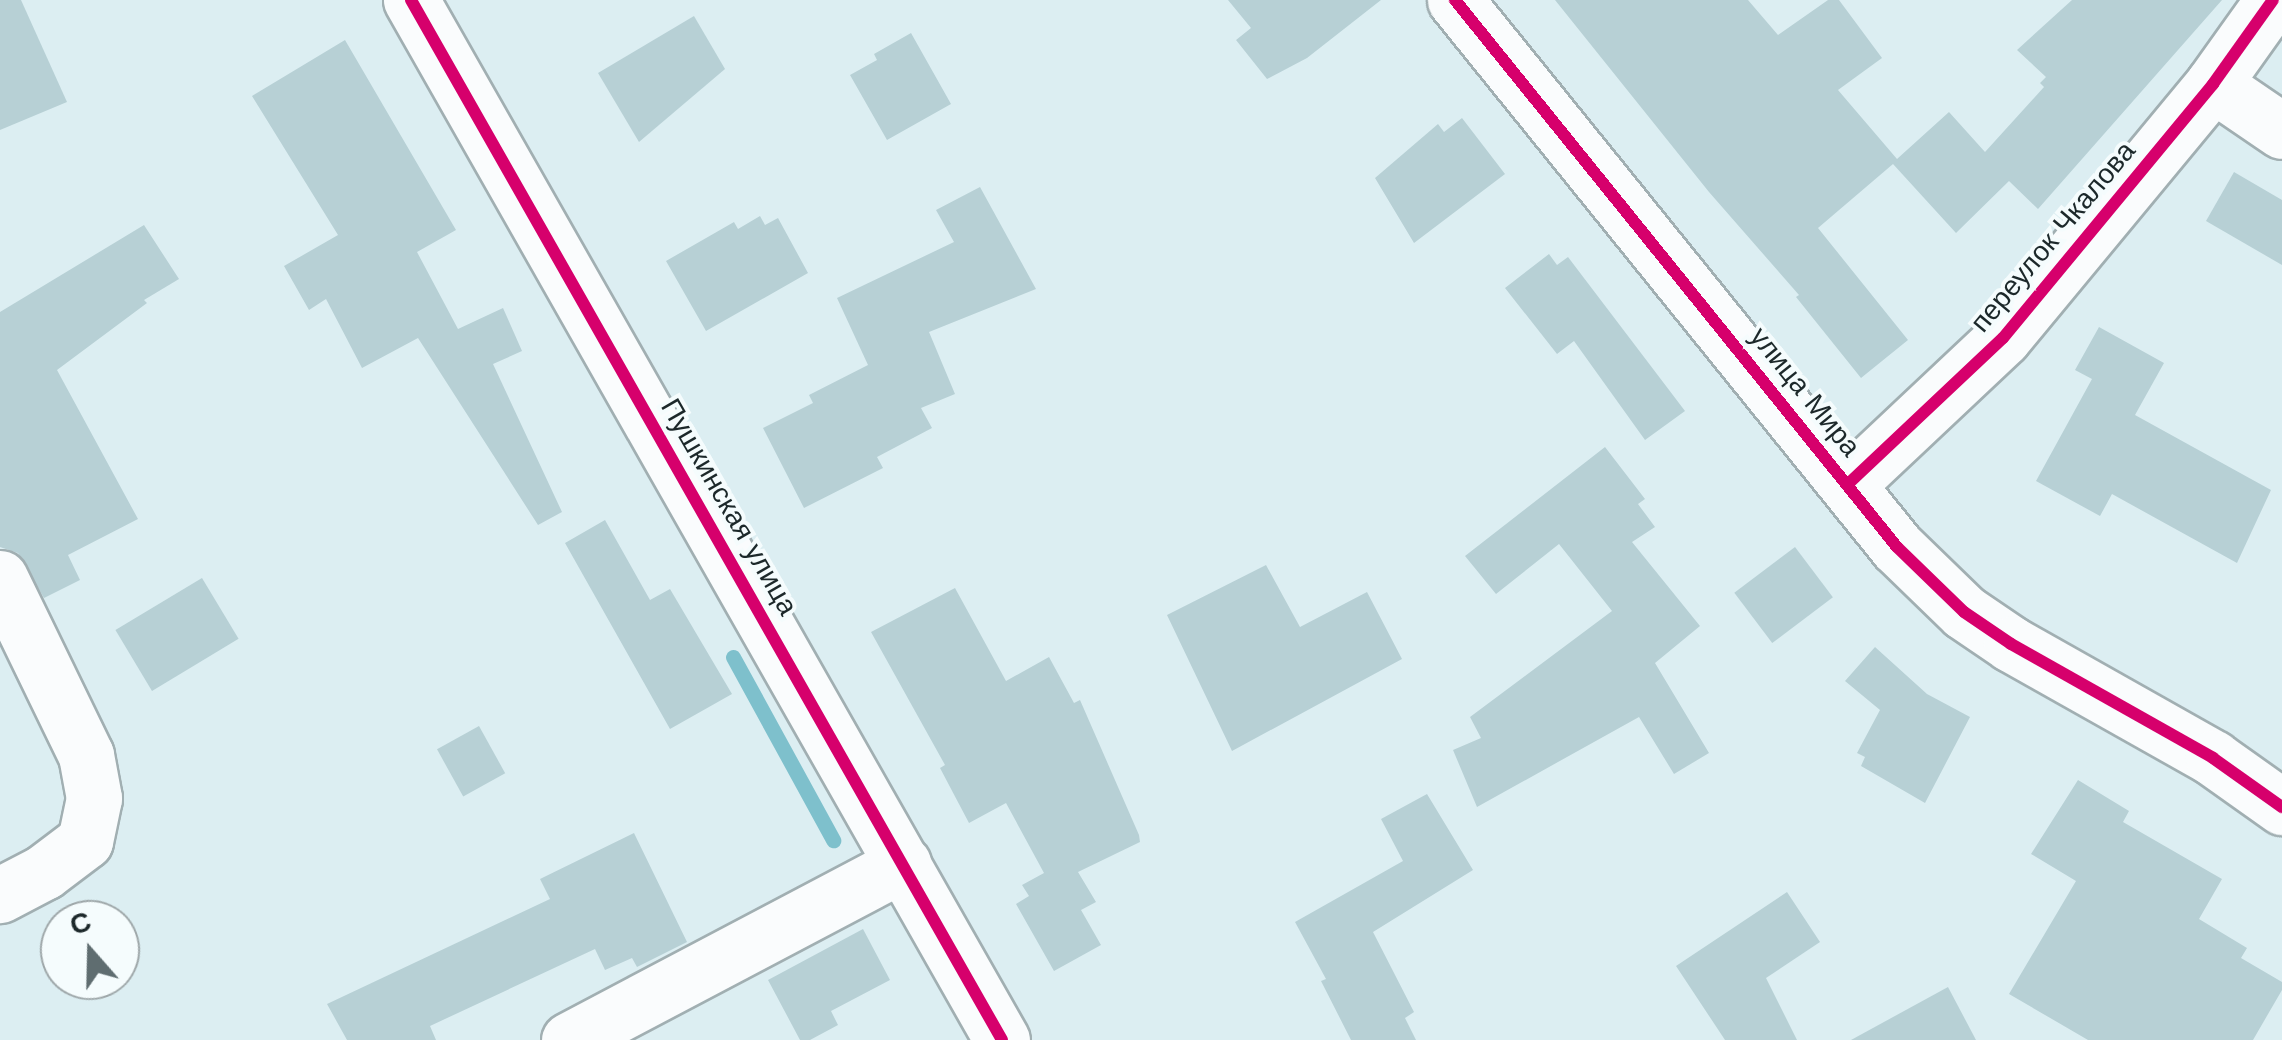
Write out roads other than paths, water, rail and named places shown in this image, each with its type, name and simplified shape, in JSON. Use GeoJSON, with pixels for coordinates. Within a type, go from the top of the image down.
{"type":"FeatureCollection","features":[{"type":"Feature","properties":{"kind":"street","name":"Пушкинская улица"},"geometry":{"type":"LineString","coordinates":[[411,0],[1002,1040]]}},
{"type":"Feature","properties":{"kind":"street","name":"улица Мира"},"geometry":{"type":"LineString","coordinates":[[1455,0],[1897,547],[1964,612],[2077,684],[2212,758],[2282,806]]}},
{"type":"Feature","properties":{"kind":"street","name":"переулок Чкалова"},"geometry":{"type":"LineString","coordinates":[[1848,484],[2003,338],[2213,84],[2273,0]]}},
{"type":"Feature","properties":{"kind":"street"},"geometry":{"type":"LineString","coordinates":[[2213,84],[2282,132]]}},
{"type":"Feature","properties":{"kind":"street"},"geometry":{"type":"LineString","coordinates":[[0,578],[86,755],[94,798],[84,841],[44,872],[0,895]]}},
{"type":"Feature","properties":{"kind":"street"},"geometry":{"type":"LineString","coordinates":[[569,1040],[903,864]]}},
{"type":"Feature","properties":{"kind":"waterway"},"geometry":{"type":"LineString","coordinates":[[733,657],[833,840]]}}]}
